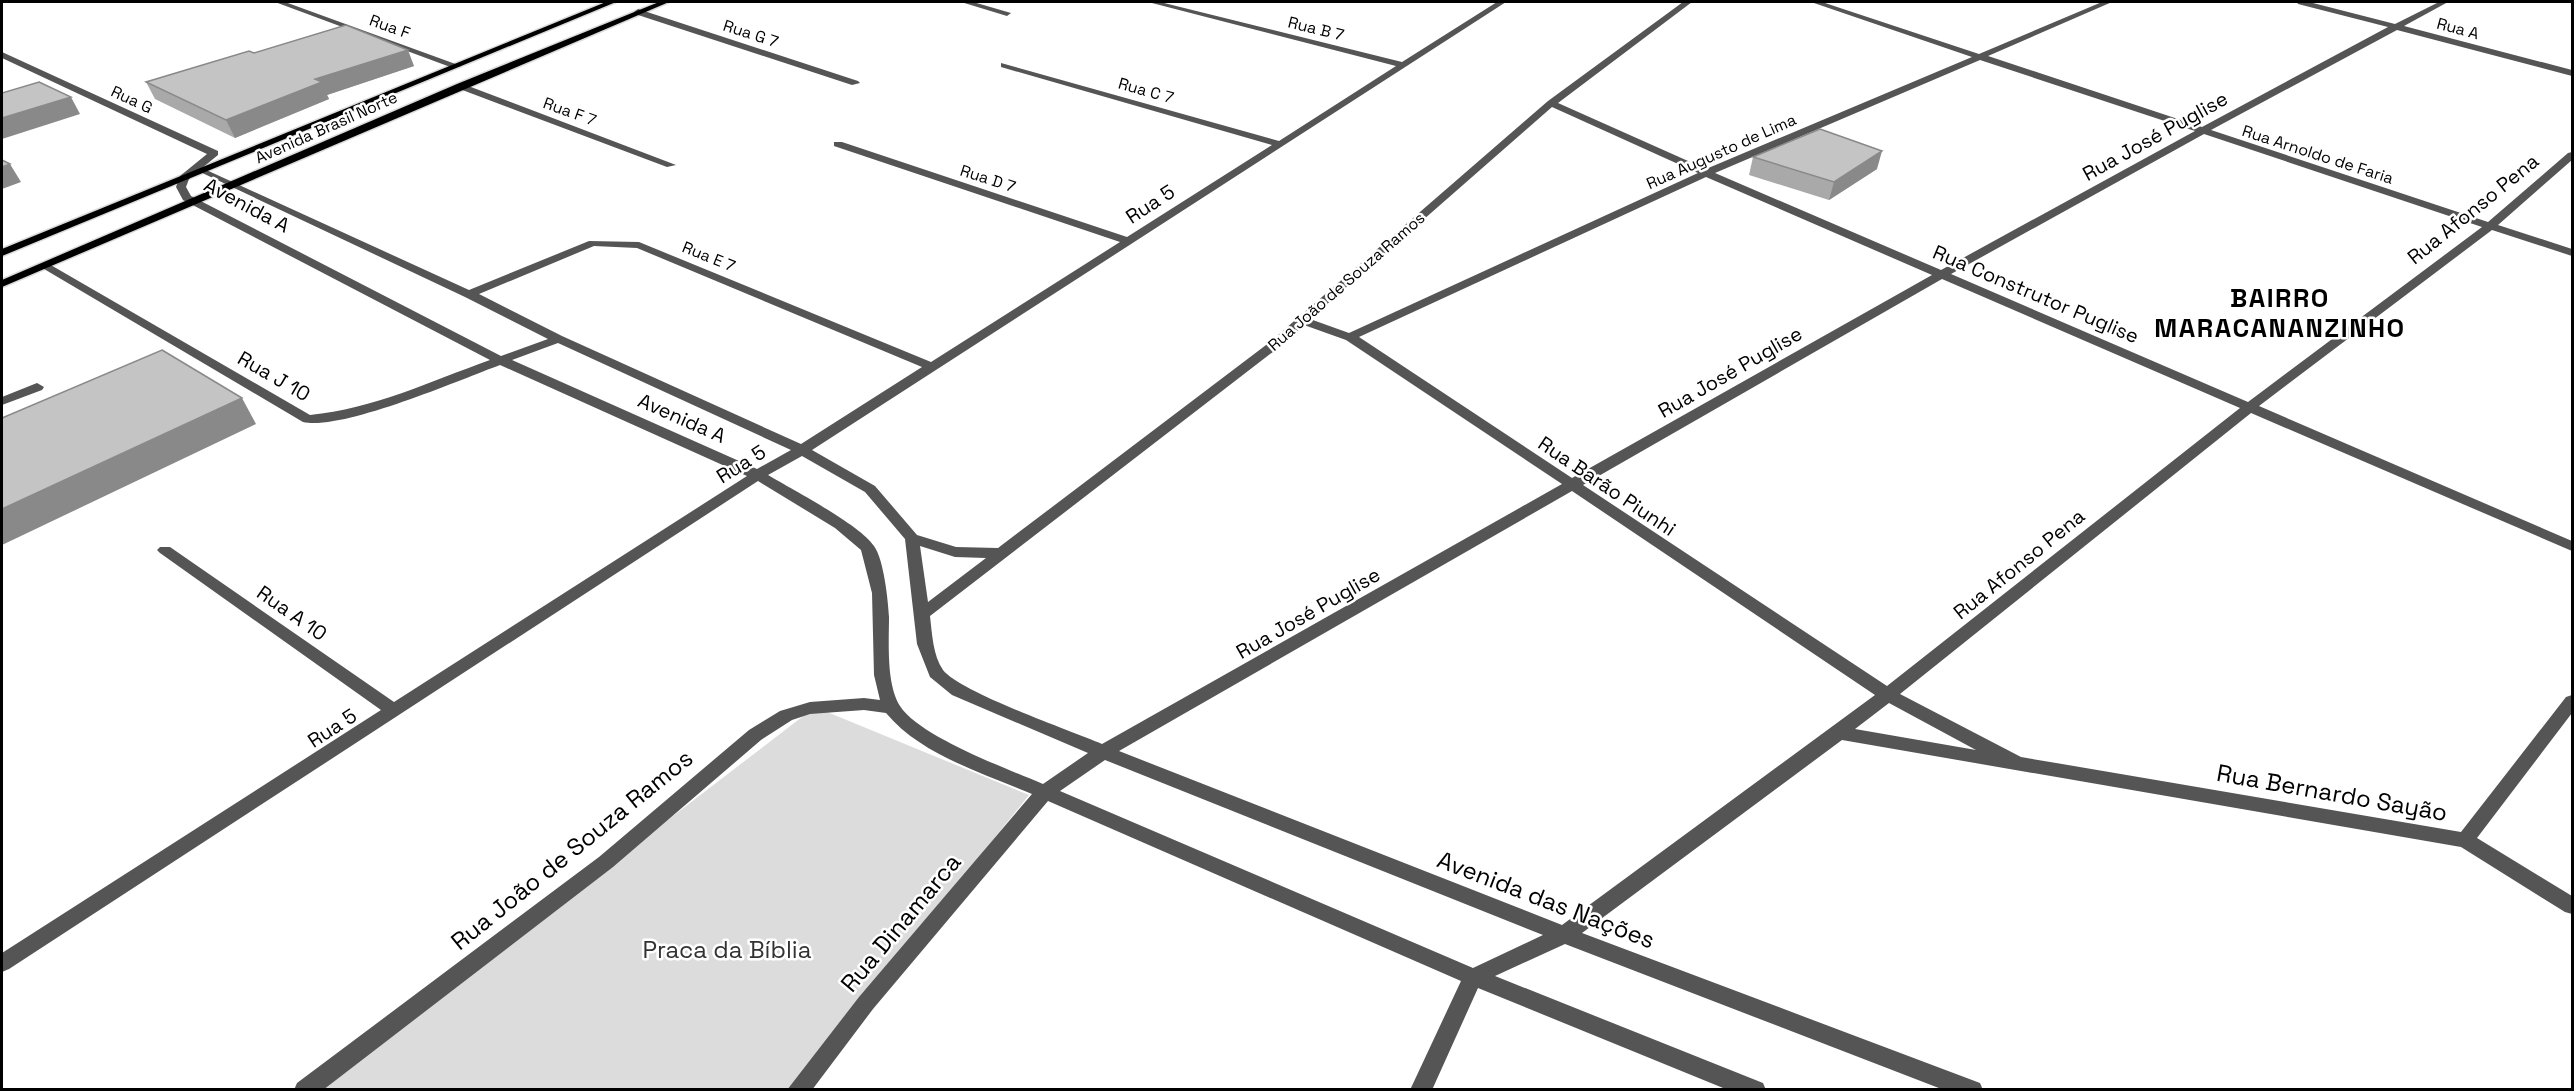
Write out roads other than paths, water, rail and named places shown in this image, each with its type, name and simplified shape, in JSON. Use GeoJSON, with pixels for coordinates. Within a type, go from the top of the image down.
{"type":"FeatureCollection","features":[{"type":"Feature","properties":{"kind":"main road","name":"Avenida Brasil Norte"},"geometry":{"type":"LineString","coordinates":[[2,253],[612,2]]}},
{"type":"Feature","properties":{"kind":"main road","name":"Avenida Brasil Norte"},"geometry":{"type":"LineString","coordinates":[[2,284],[459,86],[665,2]]}},
{"type":"Feature","properties":{"kind":"street"},"geometry":{"type":"LineString","coordinates":[[2,3],[8,2]]}},
{"type":"Feature","properties":{"kind":"street","name":"Rua F"},"geometry":{"type":"LineString","coordinates":[[279,2],[456,66]]}},
{"type":"Feature","properties":{"kind":"street"},"geometry":{"type":"LineString","coordinates":[[965,2],[1007,13]]}},
{"type":"Feature","properties":{"kind":"street","name":"Rua B 7"},"geometry":{"type":"LineString","coordinates":[[1152,2],[1403,65]]}},
{"type":"Feature","properties":{"kind":"street","name":"Rua 5"},"geometry":{"type":"LineString","coordinates":[[2,963],[758,475],[802,450],[1502,2]]}},
{"type":"Feature","properties":{"kind":"street","name":"Rua João de Souza Ramos"},"geometry":{"type":"LineString","coordinates":[[922,614],[998,553],[1274,345],[1551,103],[1688,2]]}},
{"type":"Feature","properties":{"kind":"street","name":"Rua Arnoldo de Faria"},"geometry":{"type":"LineString","coordinates":[[1815,2],[1975,57],[2572,253]]}},
{"type":"Feature","properties":{"kind":"street","name":"Rua Augusto de Lima"},"geometry":{"type":"LineString","coordinates":[[1350,337],[1706,173],[2108,2]]}},
{"type":"Feature","properties":{"kind":"street","name":"Rua A"},"geometry":{"type":"LineString","coordinates":[[2301,2],[2572,73]]}},
{"type":"Feature","properties":{"kind":"street","name":"Rua José Puglise"},"geometry":{"type":"LineString","coordinates":[[1045,792],[1103,752],[1942,274],[2328,62],[2444,2]]}},
{"type":"Feature","properties":{"kind":"street","name":"Rua G 7"},"geometry":{"type":"LineString","coordinates":[[638,12],[855,83]]}},
{"type":"Feature","properties":{"kind":"street","name":"Rua G"},"geometry":{"type":"LineString","coordinates":[[2,55],[214,153],[184,178]]}},
{"type":"Feature","properties":{"kind":"street","name":"Rua C 7"},"geometry":{"type":"LineString","coordinates":[[1004,65],[1280,144]]}},
{"type":"Feature","properties":{"kind":"street","name":"Rua F 7"},"geometry":{"type":"LineString","coordinates":[[459,86],[671,165]]}},
{"type":"Feature","properties":{"kind":"street","name":"Rua Construtor Puglise"},"geometry":{"type":"LineString","coordinates":[[1551,103],[1706,173],[2572,546]]}},
{"type":"Feature","properties":{"kind":"street","name":"Rua D 7"},"geometry":{"type":"LineString","coordinates":[[838,144],[1128,241]]}},
{"type":"Feature","properties":{"kind":"street","name":"Rua Afonso Pena"},"geometry":{"type":"LineString","coordinates":[[1473,977],[1564,935],[1839,733],[2248,408],[2490,226],[2572,155]]}},
{"type":"Feature","properties":{"kind":"street","name":"Avenida A"},"geometry":{"type":"LineString","coordinates":[[203,171],[469,294],[558,339],[802,450],[870,489],[912,538]]}},
{"type":"Feature","properties":{"kind":"street","name":"Avenida A"},"geometry":{"type":"LineString","coordinates":[[184,178],[181,187],[187,198],[194,202],[500,360],[758,475],[840,525],[868,548],[880,593],[882,675],[891,707]]}},
{"type":"Feature","properties":{"kind":"street","name":"Rua E 7"},"geometry":{"type":"LineString","coordinates":[[469,294],[593,243],[639,245],[932,367]]}},
{"type":"Feature","properties":{"kind":"street","name":"Rua J 10"},"geometry":{"type":"LineString","coordinates":[[45,266],[308,419],[340,416],[373,406],[558,339]]}},
{"type":"Feature","properties":{"kind":"street","name":"Rua Barão Piunhi"},"geometry":{"type":"LineString","coordinates":[[1300,320],[1350,337],[1888,695]]}},
{"type":"Feature","properties":{"kind":"street"},"geometry":{"type":"LineString","coordinates":[[2,401],[37,387]]}},
{"type":"Feature","properties":{"kind":"street"},"geometry":{"type":"LineString","coordinates":[[998,553],[955,552],[912,538],[925,644],[936,673],[958,691],[1103,752]]}},
{"type":"Feature","properties":{"kind":"street","name":"Rua A 10"},"geometry":{"type":"LineString","coordinates":[[165,550],[395,711]]}},
{"type":"Feature","properties":{"kind":"street","name":"Rua Bernardo Sayão"},"geometry":{"type":"LineString","coordinates":[[1888,695],[2018,764]]}},
{"type":"Feature","properties":{"kind":"street","name":"Rua Bernardo Sayão"},"geometry":{"type":"LineString","coordinates":[[1839,733],[2465,840],[2572,701]]}},
{"type":"Feature","properties":{"kind":"street","name":"Rua João de Souza Ramos"},"geometry":{"type":"LineString","coordinates":[[305,1089],[606,862],[755,735],[786,715],[802,710],[845,704],[891,707]]}},
{"type":"Feature","properties":{"kind":"street"},"geometry":{"type":"LineString","coordinates":[[891,707],[902,719],[947,750],[1473,977],[1755,1089]]}},
{"type":"Feature","properties":{"kind":"street","name":"Avenida das Nações"},"geometry":{"type":"LineString","coordinates":[[1103,752],[1564,935],[1972,1089]]}},
{"type":"Feature","properties":{"kind":"street","name":"Rua Dinamarca"},"geometry":{"type":"LineString","coordinates":[[798,1089],[866,1003],[1045,792]]}},
{"type":"Feature","properties":{"kind":"street"},"geometry":{"type":"LineString","coordinates":[[2465,840],[2572,906]]}},
{"type":"Feature","properties":{"kind":"street"},"geometry":{"type":"LineString","coordinates":[[1420,1089],[1473,977]]}},
{"type":"Feature","properties":{"kind":"district","name":"BAIRRO MARACANANZINHO"},"geometry":{"type":"Point","coordinates":[2280,313]}},
{"type":"Feature","properties":{"kind":"park label","name":"Praca da Bíblia"},"geometry":{"type":"Point","coordinates":[727,950]}}]}
